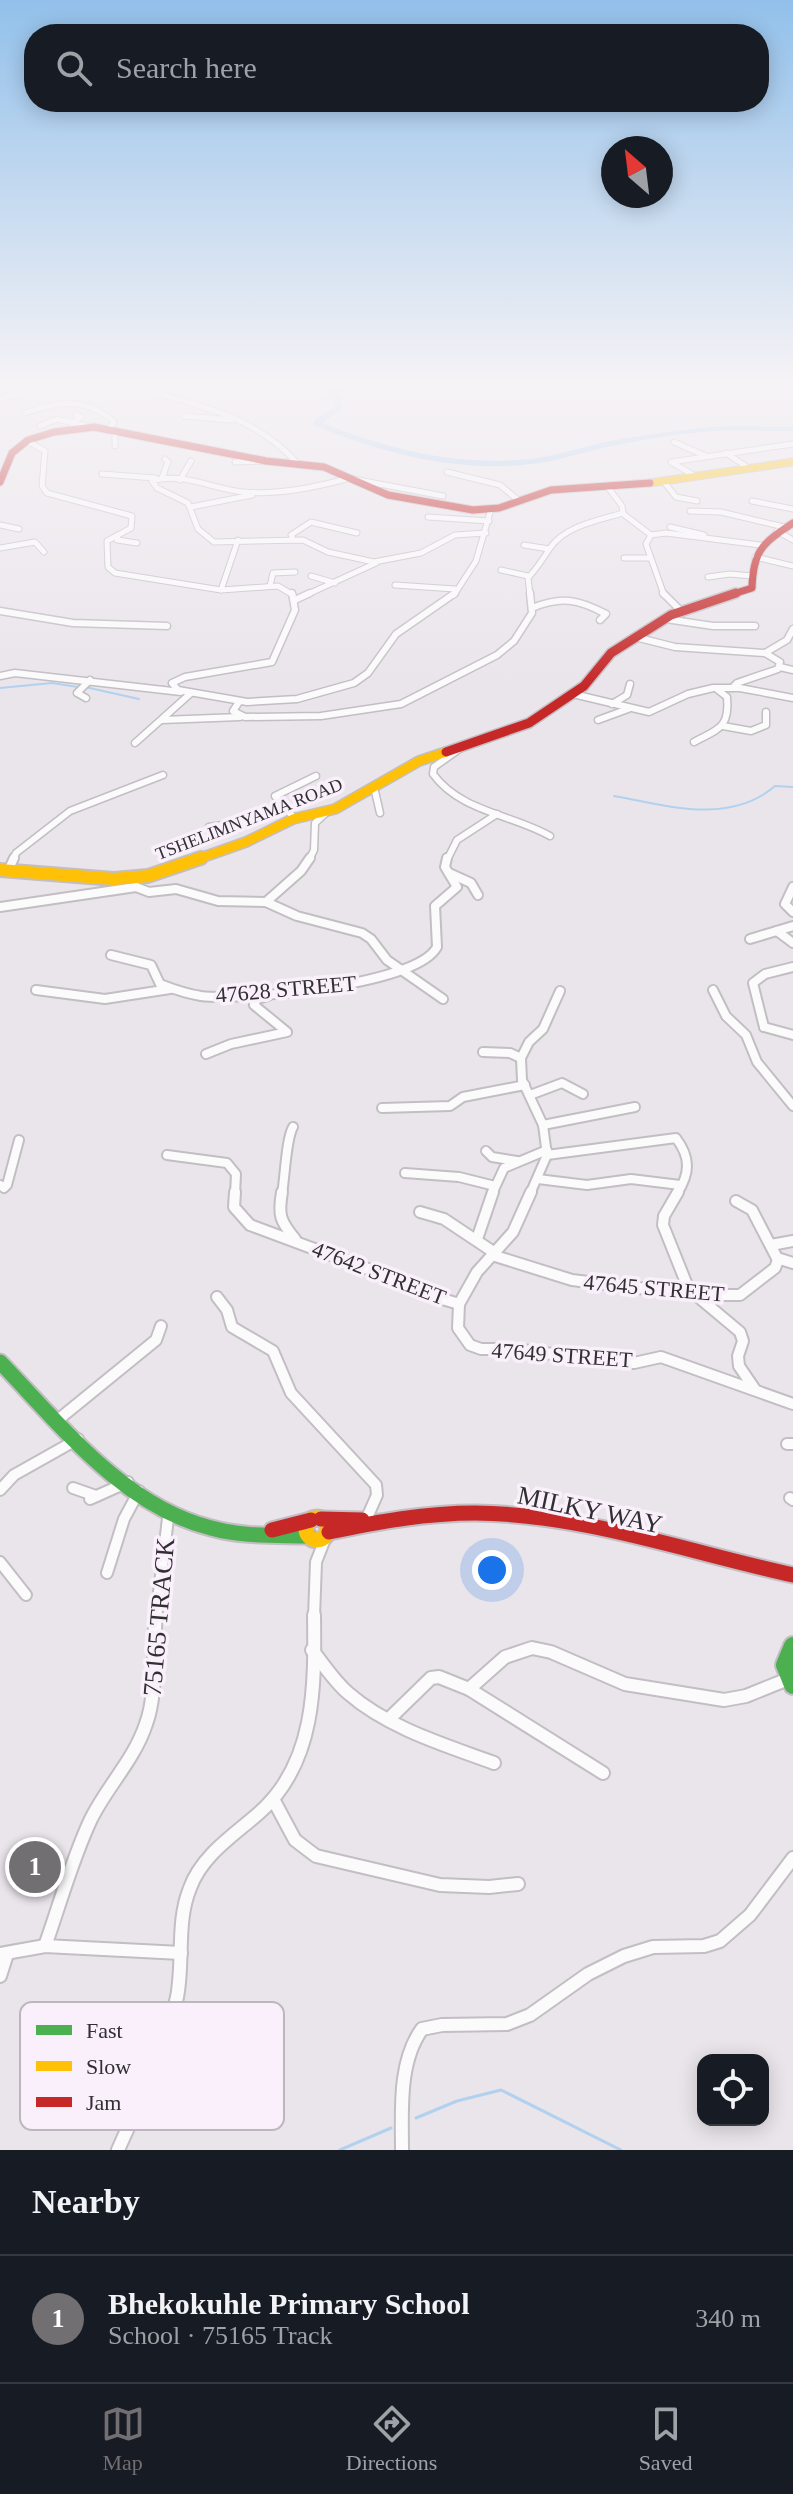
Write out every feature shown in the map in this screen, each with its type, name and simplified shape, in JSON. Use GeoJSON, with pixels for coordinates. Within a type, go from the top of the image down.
{"type":"FeatureCollection","features":[{"type":"Feature","properties":{"kind":"street"},"geometry":{"type":"LineString","coordinates":[[42,485],[45,491],[132,516],[131,528],[108,539],[106,545],[108,567],[115,573],[221,590],[270,586],[288,589],[295,600],[294,615],[275,659],[251,667],[185,677],[172,683],[173,688],[239,702],[297,699],[354,683],[368,673],[396,634],[449,600],[476,561],[490,515]]}},
{"type":"Feature","properties":{"kind":"street"},"geometry":{"type":"LineString","coordinates":[[154,485],[191,507],[265,492]]}},
{"type":"Feature","properties":{"kind":"street"},"geometry":{"type":"LineString","coordinates":[[205,485],[231,491],[265,492],[320,485]]}},
{"type":"Feature","properties":{"kind":"street"},"geometry":{"type":"LineString","coordinates":[[368,485],[388,495],[490,515]]}},
{"type":"Feature","properties":{"kind":"street"},"geometry":{"type":"LineString","coordinates":[[389,485],[443,496]]}},
{"type":"Feature","properties":{"kind":"street"},"geometry":{"type":"LineString","coordinates":[[500,485],[518,500]]}},
{"type":"Feature","properties":{"kind":"street"},"geometry":{"type":"LineString","coordinates":[[428,517],[490,515],[518,500],[555,489],[616,485]]}},
{"type":"Feature","properties":{"kind":"street"},"geometry":{"type":"LineString","coordinates":[[667,485],[676,497],[697,501]]}},
{"type":"Feature","properties":{"kind":"street"},"geometry":{"type":"LineString","coordinates":[[607,486],[622,506],[622,513]]}},
{"type":"Feature","properties":{"kind":"street"},"geometry":{"type":"LineString","coordinates":[[752,501],[793,509]]}},
{"type":"Feature","properties":{"kind":"street"},"geometry":{"type":"LineString","coordinates":[[191,507],[198,529],[210,540],[293,539],[308,541],[340,556],[377,562]]}},
{"type":"Feature","properties":{"kind":"street"},"geometry":{"type":"LineString","coordinates":[[690,511],[725,512],[785,527],[793,540]]}},
{"type":"Feature","properties":{"kind":"street"},"geometry":{"type":"LineString","coordinates":[[622,513],[651,535]]}},
{"type":"Feature","properties":{"kind":"street"},"geometry":{"type":"LineString","coordinates":[[528,576],[545,560],[549,549],[585,523],[622,513]]}},
{"type":"Feature","properties":{"kind":"street"},"geometry":{"type":"LineString","coordinates":[[293,539],[293,534],[311,522],[357,533]]}},
{"type":"Feature","properties":{"kind":"street"},"geometry":{"type":"LineString","coordinates":[[0,525],[19,529]]}},
{"type":"Feature","properties":{"kind":"street"},"geometry":{"type":"LineString","coordinates":[[670,527],[691,529],[793,564]]}},
{"type":"Feature","properties":{"kind":"street"},"geometry":{"type":"LineString","coordinates":[[708,577],[733,574],[752,576],[758,551],[785,527]]}},
{"type":"Feature","properties":{"kind":"street"},"geometry":{"type":"LineString","coordinates":[[718,532],[720,540]]}},
{"type":"Feature","properties":{"kind":"street"},"geometry":{"type":"LineString","coordinates":[[295,600],[377,562],[421,553],[455,535],[486,533]]}},
{"type":"Feature","properties":{"kind":"street"},"geometry":{"type":"LineString","coordinates":[[681,611],[668,604],[655,580],[645,541],[651,535],[666,533],[720,540]]}},
{"type":"Feature","properties":{"kind":"street"},"geometry":{"type":"LineString","coordinates":[[118,535],[117,540],[137,543]]}},
{"type":"Feature","properties":{"kind":"street"},"geometry":{"type":"LineString","coordinates":[[221,590],[238,540]]}},
{"type":"Feature","properties":{"kind":"street"},"geometry":{"type":"LineString","coordinates":[[212,546],[220,542]]}},
{"type":"Feature","properties":{"kind":"street"},"geometry":{"type":"LineString","coordinates":[[0,548],[38,543],[44,552]]}},
{"type":"Feature","properties":{"kind":"street"},"geometry":{"type":"LineString","coordinates":[[524,545],[549,549]]}},
{"type":"Feature","properties":{"kind":"street"},"geometry":{"type":"LineString","coordinates":[[624,558],[649,558]]}},
{"type":"Feature","properties":{"kind":"street"},"geometry":{"type":"LineString","coordinates":[[501,570],[528,576]]}},
{"type":"Feature","properties":{"kind":"street"},"geometry":{"type":"LineString","coordinates":[[270,586],[273,573],[295,572]]}},
{"type":"Feature","properties":{"kind":"street"},"geometry":{"type":"LineString","coordinates":[[311,576],[336,583]]}},
{"type":"Feature","properties":{"kind":"street"},"geometry":{"type":"LineString","coordinates":[[162,720],[321,716],[401,704],[502,651],[526,627],[532,608],[528,576]]}},
{"type":"Feature","properties":{"kind":"street","name":"TSHELIMNYAMA ROAD"},"geometry":{"type":"LineString","coordinates":[[4,871],[137,883],[246,842],[295,819],[328,812],[420,760],[518,728],[573,694],[611,653],[635,637],[681,611],[747,590],[754,586],[752,576]]}},
{"type":"Feature","properties":{"kind":"street"},"geometry":{"type":"LineString","coordinates":[[395,585],[455,589]]}},
{"type":"Feature","properties":{"kind":"street"},"geometry":{"type":"LineString","coordinates":[[532,608],[550,600],[560,600],[598,609],[606,614],[600,620]]}},
{"type":"Feature","properties":{"kind":"street"},"geometry":{"type":"LineString","coordinates":[[0,611],[73,623],[167,626]]}},
{"type":"Feature","properties":{"kind":"street"},"geometry":{"type":"LineString","coordinates":[[666,619],[713,626],[755,626]]}},
{"type":"Feature","properties":{"kind":"street"},"geometry":{"type":"LineString","coordinates":[[765,653],[787,640],[793,629]]}},
{"type":"Feature","properties":{"kind":"street"},"geometry":{"type":"LineString","coordinates":[[635,637],[675,647],[765,653],[778,660],[780,667]]}},
{"type":"Feature","properties":{"kind":"street"},"geometry":{"type":"LineString","coordinates":[[732,688],[737,683],[780,667],[793,670]]}},
{"type":"Feature","properties":{"kind":"street"},"geometry":{"type":"LineString","coordinates":[[0,676],[15,673],[90,680],[169,693],[189,692]]}},
{"type":"Feature","properties":{"kind":"street"},"geometry":{"type":"LineString","coordinates":[[86,698],[77,693],[90,680]]}},
{"type":"Feature","properties":{"kind":"street"},"geometry":{"type":"LineString","coordinates":[[612,705],[627,695],[630,684]]}},
{"type":"Feature","properties":{"kind":"street"},"geometry":{"type":"LineString","coordinates":[[573,694],[629,709],[657,711],[688,694],[714,688],[793,698]]}},
{"type":"Feature","properties":{"kind":"street"},"geometry":{"type":"LineString","coordinates":[[694,742],[723,726],[729,715],[727,697],[714,688]]}},
{"type":"Feature","properties":{"kind":"street"},"geometry":{"type":"LineString","coordinates":[[135,743],[189,692]]}},
{"type":"Feature","properties":{"kind":"street"},"geometry":{"type":"LineString","coordinates":[[239,702],[233,711],[241,717]]}},
{"type":"Feature","properties":{"kind":"street"},"geometry":{"type":"LineString","coordinates":[[598,720],[629,709]]}},
{"type":"Feature","properties":{"kind":"street"},"geometry":{"type":"LineString","coordinates":[[723,726],[752,732],[759,730],[766,725],[766,712]]}},
{"type":"Feature","properties":{"kind":"street"},"geometry":{"type":"LineString","coordinates":[[465,744],[436,765],[432,771],[434,777],[461,799],[535,826],[550,836]]}},
{"type":"Feature","properties":{"kind":"street"},"geometry":{"type":"LineString","coordinates":[[4,871],[16,853],[70,811],[163,775]]}},
{"type":"Feature","properties":{"kind":"street"},"geometry":{"type":"LineString","coordinates":[[295,819],[275,796],[316,776]]}},
{"type":"Feature","properties":{"kind":"street"},"geometry":{"type":"LineString","coordinates":[[374,787],[380,813]]}},
{"type":"Feature","properties":{"kind":"street"},"geometry":{"type":"LineString","coordinates":[[266,902],[304,868],[313,854],[315,823],[328,812]]}},
{"type":"Feature","properties":{"kind":"street","name":"47628 STREET"},"geometry":{"type":"LineString","coordinates":[[111,955],[153,966],[156,981],[205,996],[357,984],[400,970],[434,953],[440,933],[435,906],[457,887],[445,867],[447,855],[458,835],[497,814]]}},
{"type":"Feature","properties":{"kind":"street"},"geometry":{"type":"LineString","coordinates":[[209,827],[237,821]]}},
{"type":"Feature","properties":{"kind":"street"},"geometry":{"type":"LineString","coordinates":[[448,873],[471,882],[476,886],[478,895]]}},
{"type":"Feature","properties":{"kind":"street"},"geometry":{"type":"LineString","coordinates":[[0,907],[137,883],[149,892],[176,889],[218,901],[266,902],[297,916],[362,933],[400,970],[443,999]]}},
{"type":"Feature","properties":{"kind":"street"},"geometry":{"type":"LineString","coordinates":[[793,887],[785,904],[793,912]]}},
{"type":"Feature","properties":{"kind":"street"},"geometry":{"type":"LineString","coordinates":[[750,939],[793,926]]}},
{"type":"Feature","properties":{"kind":"street"},"geometry":{"type":"LineString","coordinates":[[777,931],[793,943]]}},
{"type":"Feature","properties":{"kind":"street"},"geometry":{"type":"LineString","coordinates":[[764,1027],[753,983],[765,974],[793,967]]}},
{"type":"Feature","properties":{"kind":"street"},"geometry":{"type":"LineString","coordinates":[[36,990],[105,999],[175,988]]}},
{"type":"Feature","properties":{"kind":"street"},"geometry":{"type":"LineString","coordinates":[[713,990],[726,1016],[746,1035],[746,1042],[764,1072],[793,1106]]}},
{"type":"Feature","properties":{"kind":"street"},"geometry":{"type":"LineString","coordinates":[[459,1304],[469,1281],[513,1232],[547,1153],[543,1125],[525,1085],[522,1056],[543,1029],[560,991]]}},
{"type":"Feature","properties":{"kind":"street"},"geometry":{"type":"LineString","coordinates":[[206,1054],[231,1044],[287,1032],[254,1005],[257,999],[274,992]]}},
{"type":"Feature","properties":{"kind":"street"},"geometry":{"type":"LineString","coordinates":[[746,1035],[764,1027],[793,1035]]}},
{"type":"Feature","properties":{"kind":"street"},"geometry":{"type":"LineString","coordinates":[[483,1052],[522,1056]]}},
{"type":"Feature","properties":{"kind":"street"},"geometry":{"type":"LineString","coordinates":[[530,1095],[562,1083],[583,1094]]}},
{"type":"Feature","properties":{"kind":"street"},"geometry":{"type":"LineString","coordinates":[[382,1108],[450,1106],[463,1097],[525,1085]]}},
{"type":"Feature","properties":{"kind":"street"},"geometry":{"type":"LineString","coordinates":[[543,1125],[635,1107]]}},
{"type":"Feature","properties":{"kind":"street"},"geometry":{"type":"LineString","coordinates":[[293,1127],[288,1135],[288,1163],[278,1213],[280,1221],[298,1243]]}},
{"type":"Feature","properties":{"kind":"street"},"geometry":{"type":"LineString","coordinates":[[477,1239],[504,1168],[547,1153],[606,1149],[675,1137],[688,1156],[689,1172],[664,1216],[663,1225],[694,1295],[740,1332],[743,1341],[738,1356],[739,1366],[755,1391]]}},
{"type":"Feature","properties":{"kind":"street"},"geometry":{"type":"LineString","coordinates":[[0,1185],[4,1188],[7,1185],[19,1140]]}},
{"type":"Feature","properties":{"kind":"street"},"geometry":{"type":"LineString","coordinates":[[486,1151],[492,1157],[518,1161]]}},
{"type":"Feature","properties":{"kind":"street","name":"47642 STREET"},"geometry":{"type":"LineString","coordinates":[[167,1155],[227,1163],[236,1174],[234,1207],[244,1221],[387,1276],[416,1291],[459,1304]]}},
{"type":"Feature","properties":{"kind":"street"},"geometry":{"type":"LineString","coordinates":[[405,1173],[459,1177],[495,1186]]}},
{"type":"Feature","properties":{"kind":"street"},"geometry":{"type":"LineString","coordinates":[[538,1179],[581,1185],[631,1179],[680,1185]]}},
{"type":"Feature","properties":{"kind":"street"},"geometry":{"type":"LineString","coordinates":[[736,1201],[752,1210],[777,1258],[793,1263]]}},
{"type":"Feature","properties":{"kind":"street"},"geometry":{"type":"LineString","coordinates":[[420,1212],[440,1217],[477,1239],[494,1254]]}},
{"type":"Feature","properties":{"kind":"street"},"geometry":{"type":"LineString","coordinates":[[771,1245],[793,1241]]}},
{"type":"Feature","properties":{"kind":"street","name":"47645 STREET"},"geometry":{"type":"LineString","coordinates":[[494,1254],[572,1280],[694,1295],[740,1295],[775,1268],[777,1258]]}},
{"type":"Feature","properties":{"kind":"street"},"geometry":{"type":"LineString","coordinates":[[217,1297],[227,1310],[232,1327],[273,1351],[291,1393],[376,1485],[377,1495],[366,1520]]}},
{"type":"Feature","properties":{"kind":"street","name":"47649 STREET"},"geometry":{"type":"LineString","coordinates":[[459,1304],[460,1332],[474,1348],[515,1349],[628,1363],[661,1357],[793,1404]]}},
{"type":"Feature","properties":{"kind":"street"},"geometry":{"type":"LineString","coordinates":[[59,1419],[156,1340],[161,1326]]}},
{"type":"Feature","properties":{"kind":"street","name":"MILKY WAY"},"geometry":{"type":"LineString","coordinates":[[3,1370],[128,1482],[169,1510],[199,1525],[231,1532],[319,1538],[328,1533],[390,1520],[433,1515],[509,1515],[611,1534],[734,1565],[793,1573]]}},
{"type":"Feature","properties":{"kind":"street"},"geometry":{"type":"LineString","coordinates":[[0,1490],[14,1475],[79,1438]]}},
{"type":"Feature","properties":{"kind":"street"},"geometry":{"type":"LineString","coordinates":[[73,1488],[93,1497],[128,1482]]}},
{"type":"Feature","properties":{"kind":"street"},"geometry":{"type":"LineString","coordinates":[[107,1573],[124,1519],[140,1490]]}},
{"type":"Feature","properties":{"kind":"street","name":"75165 TRACK"},"geometry":{"type":"LineString","coordinates":[[45,1946],[89,1823],[114,1776],[132,1758],[147,1723],[152,1703],[152,1648],[169,1510]]}},
{"type":"Feature","properties":{"kind":"street"},"geometry":{"type":"LineString","coordinates":[[175,2002],[186,1905],[195,1876],[228,1840],[282,1791],[300,1763],[307,1739],[316,1562],[305,1526],[316,1520],[329,1526],[316,1562]]}},
{"type":"Feature","properties":{"kind":"street","name":"MILKY WAY"},"geometry":{"type":"LineString","coordinates":[[261,1532],[316,1520],[390,1520]]}},
{"type":"Feature","properties":{"kind":"street"},"geometry":{"type":"LineString","coordinates":[[0,1562],[26,1595]]}},
{"type":"Feature","properties":{"kind":"street"},"geometry":{"type":"LineString","coordinates":[[469,1689],[505,1657],[536,1648],[609,1679],[644,1689],[724,1700],[791,1682],[785,1659],[793,1646]]}},
{"type":"Feature","properties":{"kind":"street"},"geometry":{"type":"LineString","coordinates":[[312,1650],[352,1696],[442,1746],[494,1763]]}},
{"type":"Feature","properties":{"kind":"street"},"geometry":{"type":"LineString","coordinates":[[390,1718],[431,1678],[439,1677],[469,1689],[603,1773]]}},
{"type":"Feature","properties":{"kind":"street"},"geometry":{"type":"LineString","coordinates":[[273,1799],[292,1836],[307,1852],[320,1859],[345,1861],[394,1877],[422,1881],[488,1888],[518,1884]]}},
{"type":"Feature","properties":{"kind":"street"},"geometry":{"type":"LineString","coordinates":[[402,2150],[401,2113],[412,2045],[422,2029],[433,2026],[488,2029],[510,2023],[536,2014],[580,1979],[610,1963],[655,1946],[703,1946],[726,1937],[743,1921],[793,1858]]}},
{"type":"Feature","properties":{"kind":"street"},"geometry":{"type":"LineString","coordinates":[[0,1976],[3,1954],[45,1946],[181,1953]]}},
{"type":"Feature","properties":{"kind":"street"},"geometry":{"type":"LineString","coordinates":[[118,2150],[126,2130]]}},
{"type":"Feature","properties":{"kind":"waterway"},"geometry":{"type":"LineString","coordinates":[[0,688],[52,683],[78,687]]}},
{"type":"Feature","properties":{"kind":"waterway"},"geometry":{"type":"LineString","coordinates":[[85,687],[139,699]]}},
{"type":"Feature","properties":{"kind":"waterway"},"geometry":{"type":"LineString","coordinates":[[614,796],[677,808],[719,809],[757,798],[775,786],[793,787]]}},
{"type":"Feature","properties":{"kind":"waterway"},"geometry":{"type":"LineString","coordinates":[[416,2118],[457,2101],[501,2090],[621,2150]]}},
{"type":"Feature","properties":{"kind":"waterway"},"geometry":{"type":"LineString","coordinates":[[340,2150],[391,2128]]}},
{"type":"Feature","properties":{"kind":"traffic: fast"},"geometry":{"type":"LineString","coordinates":[[0,1362],[91,1455],[142,1496],[170,1512],[225,1532],[309,1536]]}},
{"type":"Feature","properties":{"kind":"traffic: fast"},"geometry":{"type":"LineString","coordinates":[[793,1646],[785,1665],[793,1685]]}},
{"type":"Feature","properties":{"kind":"traffic: slow"},"geometry":{"type":"LineString","coordinates":[[0,870],[114,879],[148,876],[246,842],[293,819],[335,809],[419,761],[446,752]]}},
{"type":"Feature","properties":{"kind":"traffic: slow"},"geometry":{"type":"LineString","coordinates":[[317,1518],[325,1521],[328,1529],[325,1537],[317,1540],[309,1537],[306,1529],[309,1521],[317,1518]]}},
{"type":"Feature","properties":{"kind":"traffic: jam"},"geometry":{"type":"LineString","coordinates":[[366,485],[388,495],[473,510],[499,508],[551,490],[617,485]]}},
{"type":"Feature","properties":{"kind":"traffic: jam"},"geometry":{"type":"LineString","coordinates":[[446,752],[529,723],[584,686],[611,653],[671,615],[752,588],[754,563],[760,548],[793,523]]}},
{"type":"Feature","properties":{"kind":"traffic: jam"},"geometry":{"type":"LineString","coordinates":[[329,1532],[438,1515],[515,1515],[595,1527],[793,1575]]}},
{"type":"Feature","properties":{"kind":"traffic: jam"},"geometry":{"type":"LineString","coordinates":[[321,1519],[362,1520]]}},
{"type":"Feature","properties":{"kind":"traffic: jam"},"geometry":{"type":"LineString","coordinates":[[272,1530],[311,1520]]}},
{"type":"Feature","properties":{"kind":"place","name":"Bhekokuhle Primary School"},"geometry":{"type":"Point","coordinates":[35,1867]}}]}
